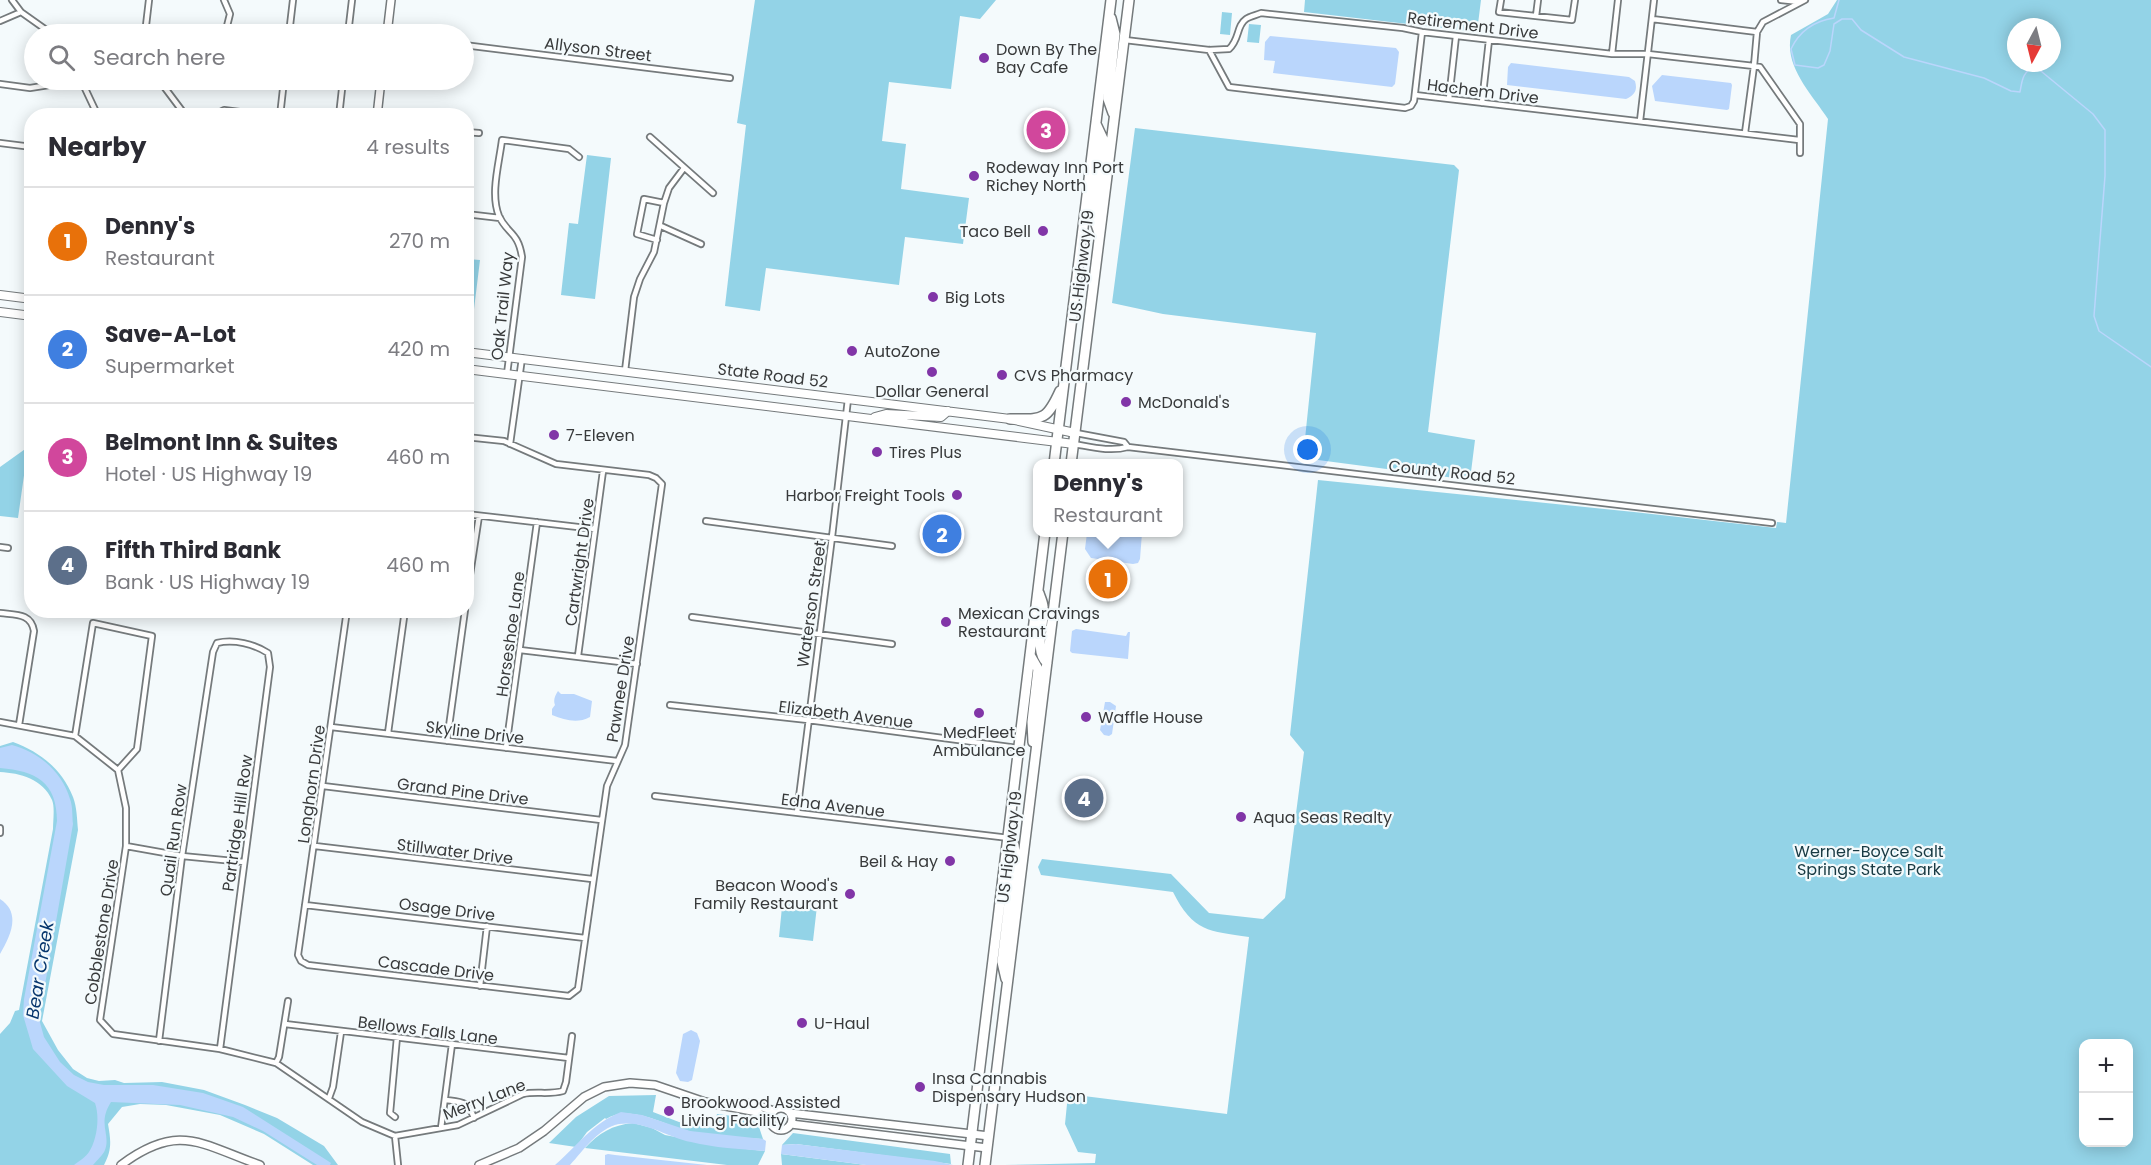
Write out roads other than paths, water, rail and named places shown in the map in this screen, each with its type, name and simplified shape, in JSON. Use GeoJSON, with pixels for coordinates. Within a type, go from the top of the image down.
{"type":"FeatureCollection","features":[{"type":"Feature","properties":{"kind":"highway","name":"US Highway 19"},"geometry":{"type":"LineString","coordinates":[[1055,459],[1111,0]]}},
{"type":"Feature","properties":{"kind":"highway"},"geometry":{"type":"LineString","coordinates":[[1124,0],[1127,14]]}},
{"type":"Feature","properties":{"kind":"highway","name":"US Highway 19"},"geometry":{"type":"LineString","coordinates":[[1072,459],[1129,0]]}},
{"type":"Feature","properties":{"kind":"highway"},"geometry":{"type":"LineString","coordinates":[[1109,13],[1115,33],[1107,99],[1114,117]]}},
{"type":"Feature","properties":{"kind":"highway"},"geometry":{"type":"LineString","coordinates":[[1096,124],[1103,139],[1093,216],[1099,236]]}},
{"type":"Feature","properties":{"kind":"highway"},"geometry":{"type":"LineString","coordinates":[[1010,419],[1035,419],[1046,415],[1052,410],[1064,380]]}},
{"type":"Feature","properties":{"kind":"highway","name":"US Highway 19"},"geometry":{"type":"LineString","coordinates":[[968,1165],[1044,537]]}},
{"type":"Feature","properties":{"kind":"highway","name":"US Highway 19"},"geometry":{"type":"LineString","coordinates":[[985,1165],[1062,537]]}},
{"type":"Feature","properties":{"kind":"highway"},"geometry":{"type":"LineString","coordinates":[[1038,591],[1043,606],[1041,654],[1047,663]]}},
{"type":"Feature","properties":{"kind":"highway"},"geometry":{"type":"LineString","coordinates":[[1030,654],[1038,669],[1032,722],[1035,763]]}},
{"type":"Feature","properties":{"kind":"highway"},"geometry":{"type":"LineString","coordinates":[[1007,984],[1002,962],[1015,848],[1009,838]]}},
{"type":"Feature","properties":{"kind":"main road"},"geometry":{"type":"LineString","coordinates":[[0,295],[24,298]]}},
{"type":"Feature","properties":{"kind":"main road"},"geometry":{"type":"LineString","coordinates":[[0,312],[24,315]]}},
{"type":"Feature","properties":{"kind":"main road","name":"State Road 52"},"geometry":{"type":"LineString","coordinates":[[474,353],[1010,419],[1075,432]]}},
{"type":"Feature","properties":{"kind":"main road","name":"State Road 52"},"geometry":{"type":"LineString","coordinates":[[474,370],[1074,444]]}},
{"type":"Feature","properties":{"kind":"main road"},"geometry":{"type":"LineString","coordinates":[[871,418],[886,414],[941,417],[948,411]]}},
{"type":"Feature","properties":{"kind":"street"},"geometry":{"type":"LineString","coordinates":[[12,0],[21,12],[38,24]]}},
{"type":"Feature","properties":{"kind":"street"},"geometry":{"type":"LineString","coordinates":[[146,24],[148,0]]}},
{"type":"Feature","properties":{"kind":"street"},"geometry":{"type":"LineString","coordinates":[[224,0],[230,14],[228,24]]}},
{"type":"Feature","properties":{"kind":"street"},"geometry":{"type":"LineString","coordinates":[[290,24],[292,0]]}},
{"type":"Feature","properties":{"kind":"street"},"geometry":{"type":"LineString","coordinates":[[349,24],[352,0]]}},
{"type":"Feature","properties":{"kind":"street"},"geometry":{"type":"LineString","coordinates":[[388,24],[391,0]]}},
{"type":"Feature","properties":{"kind":"street"},"geometry":{"type":"LineString","coordinates":[[1501,0],[1499,12],[1572,20],[1575,0]]}},
{"type":"Feature","properties":{"kind":"street"},"geometry":{"type":"LineString","coordinates":[[1536,16],[1538,0]]}},
{"type":"Feature","properties":{"kind":"street"},"geometry":{"type":"LineString","coordinates":[[1612,54],[1618,0]]}},
{"type":"Feature","properties":{"kind":"street"},"geometry":{"type":"LineString","coordinates":[[1640,121],[1654,0]]}},
{"type":"Feature","properties":{"kind":"street"},"geometry":{"type":"LineString","coordinates":[[1781,0],[1802,1]]}},
{"type":"Feature","properties":{"kind":"street"},"geometry":{"type":"LineString","coordinates":[[1745,133],[1757,32],[1763,22],[1802,1]]}},
{"type":"Feature","properties":{"kind":"street"},"geometry":{"type":"LineString","coordinates":[[0,21],[21,12]]}},
{"type":"Feature","properties":{"kind":"street","name":"Retirement Drive"},"geometry":{"type":"LineString","coordinates":[[1209,50],[1228,49],[1236,43],[1240,26],[1246,19],[1261,13],[1612,54],[1648,54],[1754,66]]}},
{"type":"Feature","properties":{"kind":"street"},"geometry":{"type":"LineString","coordinates":[[1652,20],[1757,32]]}},
{"type":"Feature","properties":{"kind":"street"},"geometry":{"type":"LineString","coordinates":[[1415,95],[1422,32]]}},
{"type":"Feature","properties":{"kind":"street"},"geometry":{"type":"LineString","coordinates":[[1449,99],[1456,36]]}},
{"type":"Feature","properties":{"kind":"street"},"geometry":{"type":"LineString","coordinates":[[1124,40],[1209,50]]}},
{"type":"Feature","properties":{"kind":"street"},"geometry":{"type":"LineString","coordinates":[[1482,103],[1489,40]]}},
{"type":"Feature","properties":{"kind":"street","name":"Allyson Street"},"geometry":{"type":"LineString","coordinates":[[474,46],[730,78]]}},
{"type":"Feature","properties":{"kind":"street","name":"Hachem Drive"},"geometry":{"type":"LineString","coordinates":[[1209,50],[1229,87],[1405,108],[1411,106],[1415,95],[1799,140]]}},
{"type":"Feature","properties":{"kind":"street"},"geometry":{"type":"LineString","coordinates":[[1754,66],[1760,67],[1800,124],[1800,153]]}},
{"type":"Feature","properties":{"kind":"street"},"geometry":{"type":"LineString","coordinates":[[0,84],[24,87]]}},
{"type":"Feature","properties":{"kind":"street"},"geometry":{"type":"LineString","coordinates":[[86,90],[94,108]]}},
{"type":"Feature","properties":{"kind":"street"},"geometry":{"type":"LineString","coordinates":[[166,90],[180,108]]}},
{"type":"Feature","properties":{"kind":"street"},"geometry":{"type":"LineString","coordinates":[[281,108],[283,90]]}},
{"type":"Feature","properties":{"kind":"street"},"geometry":{"type":"LineString","coordinates":[[340,108],[342,90]]}},
{"type":"Feature","properties":{"kind":"street"},"geometry":{"type":"LineString","coordinates":[[378,108],[380,90]]}},
{"type":"Feature","properties":{"kind":"street"},"geometry":{"type":"LineString","coordinates":[[474,133],[479,133]]}},
{"type":"Feature","properties":{"kind":"street"},"geometry":{"type":"LineString","coordinates":[[650,137],[713,193]]}},
{"type":"Feature","properties":{"kind":"street","name":"Oak Trail Way"},"geometry":{"type":"LineString","coordinates":[[507,374],[522,256],[517,238],[500,218],[494,201],[502,140],[569,149],[579,157]]}},
{"type":"Feature","properties":{"kind":"street"},"geometry":{"type":"LineString","coordinates":[[0,143],[24,146]]}},
{"type":"Feature","properties":{"kind":"street"},"geometry":{"type":"LineString","coordinates":[[625,371],[634,297],[640,279],[654,252],[669,188],[684,168]]}},
{"type":"Feature","properties":{"kind":"street"},"geometry":{"type":"LineString","coordinates":[[657,240],[637,234],[644,199],[664,203]]}},
{"type":"Feature","properties":{"kind":"street"},"geometry":{"type":"LineString","coordinates":[[474,215],[500,218]]}},
{"type":"Feature","properties":{"kind":"street"},"geometry":{"type":"LineString","coordinates":[[661,226],[702,244]]}},
{"type":"Feature","properties":{"kind":"street"},"geometry":{"type":"LineString","coordinates":[[510,444],[522,358]]}},
{"type":"Feature","properties":{"kind":"street","name":"Waterson Street"},"geometry":{"type":"LineString","coordinates":[[797,813],[848,398]]}},
{"type":"Feature","properties":{"kind":"street","name":"County Road 52"},"geometry":{"type":"LineString","coordinates":[[1075,432],[1124,442],[1128,447]]}},
{"type":"Feature","properties":{"kind":"street"},"geometry":{"type":"LineString","coordinates":[[474,438],[504,441],[556,464],[603,471]]}},
{"type":"Feature","properties":{"kind":"street","name":"County Road 52"},"geometry":{"type":"LineString","coordinates":[[1074,444],[1111,449],[1128,447],[1772,523]]}},
{"type":"Feature","properties":{"kind":"street","name":"Pawnee Drive"},"geometry":{"type":"LineString","coordinates":[[569,996],[578,989],[607,786],[625,745],[662,484],[649,475],[603,471]]}},
{"type":"Feature","properties":{"kind":"street","name":"Cartwright Drive"},"geometry":{"type":"LineString","coordinates":[[578,656],[603,471]]}},
{"type":"Feature","properties":{"kind":"street"},"geometry":{"type":"LineString","coordinates":[[474,515],[595,529]]}},
{"type":"Feature","properties":{"kind":"street"},"geometry":{"type":"LineString","coordinates":[[474,544],[478,516]]}},
{"type":"Feature","properties":{"kind":"street"},"geometry":{"type":"LineString","coordinates":[[706,521],[892,546]]}},
{"type":"Feature","properties":{"kind":"street","name":"Horseshoe Lane"},"geometry":{"type":"LineString","coordinates":[[506,748],[537,522]]}},
{"type":"Feature","properties":{"kind":"street"},"geometry":{"type":"LineString","coordinates":[[0,547],[8,548]]}},
{"type":"Feature","properties":{"kind":"street"},"geometry":{"type":"LineString","coordinates":[[0,613],[24,616]]}},
{"type":"Feature","properties":{"kind":"street"},"geometry":{"type":"LineString","coordinates":[[19,725],[34,631],[32,622],[28,618]]}},
{"type":"Feature","properties":{"kind":"street","name":"Longhorn Drive"},"geometry":{"type":"LineString","coordinates":[[301,960],[298,955],[345,618]]}},
{"type":"Feature","properties":{"kind":"street"},"geometry":{"type":"LineString","coordinates":[[388,733],[404,618]]}},
{"type":"Feature","properties":{"kind":"street"},"geometry":{"type":"LineString","coordinates":[[447,741],[464,618]]}},
{"type":"Feature","properties":{"kind":"street"},"geometry":{"type":"LineString","coordinates":[[692,618],[892,644]]}},
{"type":"Feature","properties":{"kind":"street"},"geometry":{"type":"LineString","coordinates":[[0,722],[75,736],[118,770],[137,749],[152,636],[93,623],[75,736]]}},
{"type":"Feature","properties":{"kind":"street","name":"Partridge Hill Row"},"geometry":{"type":"LineString","coordinates":[[217,643],[226,641],[257,646],[268,654],[270,667],[220,1049]]}},
{"type":"Feature","properties":{"kind":"street","name":"Quail Run Row"},"geometry":{"type":"LineString","coordinates":[[159,1041],[182,856],[213,652],[217,643]]}},
{"type":"Feature","properties":{"kind":"street"},"geometry":{"type":"LineString","coordinates":[[520,650],[637,664]]}},
{"type":"Feature","properties":{"kind":"street","name":"Elizabeth Avenue"},"geometry":{"type":"LineString","coordinates":[[670,705],[808,720],[1019,748]]}},
{"type":"Feature","properties":{"kind":"street","name":"Skyline Drive"},"geometry":{"type":"LineString","coordinates":[[331,727],[617,761]]}},
{"type":"Feature","properties":{"kind":"street","name":"Cobblestone Drive"},"geometry":{"type":"LineString","coordinates":[[118,770],[126,808],[126,846],[100,1020],[113,1034],[220,1049],[276,1063],[362,1122],[395,1136]]}},
{"type":"Feature","properties":{"kind":"street","name":"Grand Pine Drive"},"geometry":{"type":"LineString","coordinates":[[323,786],[601,820]]}},
{"type":"Feature","properties":{"kind":"street","name":"Edna Avenue"},"geometry":{"type":"LineString","coordinates":[[654,796],[1009,838]]}},
{"type":"Feature","properties":{"kind":"street"},"geometry":{"type":"LineString","coordinates":[[0,828],[0,833]]}},
{"type":"Feature","properties":{"kind":"street"},"geometry":{"type":"LineString","coordinates":[[126,846],[182,856],[244,862]]}},
{"type":"Feature","properties":{"kind":"street","name":"Stillwater Drive"},"geometry":{"type":"LineString","coordinates":[[315,846],[592,879]]}},
{"type":"Feature","properties":{"kind":"street","name":"Osage Drive"},"geometry":{"type":"LineString","coordinates":[[305,905],[585,938]]}},
{"type":"Feature","properties":{"kind":"street"},"geometry":{"type":"LineString","coordinates":[[480,986],[487,926]]}},
{"type":"Feature","properties":{"kind":"street","name":"Cascade Drive"},"geometry":{"type":"LineString","coordinates":[[301,960],[308,965],[569,996]]}},
{"type":"Feature","properties":{"kind":"street"},"geometry":{"type":"LineString","coordinates":[[276,1063],[279,1057],[288,1001]]}},
{"type":"Feature","properties":{"kind":"street","name":"Bellows Falls Lane"},"geometry":{"type":"LineString","coordinates":[[285,1024],[569,1058]]}},
{"type":"Feature","properties":{"kind":"street"},"geometry":{"type":"LineString","coordinates":[[329,1098],[333,1087],[341,1032]]}},
{"type":"Feature","properties":{"kind":"street","name":"Merry Lane"},"geometry":{"type":"LineString","coordinates":[[395,1136],[458,1125],[522,1094],[533,1092],[553,1094],[563,1091],[572,1036]]}},
{"type":"Feature","properties":{"kind":"street"},"geometry":{"type":"LineString","coordinates":[[395,1117],[390,1113],[390,1101],[397,1037]]}},
{"type":"Feature","properties":{"kind":"street"},"geometry":{"type":"LineString","coordinates":[[441,1128],[452,1044]]}},
{"type":"Feature","properties":{"kind":"street"},"geometry":{"type":"LineString","coordinates":[[479,1165],[519,1148],[544,1131],[584,1097],[604,1087],[630,1083],[655,1085],[705,1102],[757,1112],[781,1130],[791,1124]]}},
{"type":"Feature","properties":{"kind":"street"},"geometry":{"type":"LineString","coordinates":[[446,1100],[463,1102],[470,1107],[474,1118]]}},
{"type":"Feature","properties":{"kind":"street"},"geometry":{"type":"LineString","coordinates":[[705,1102],[753,1104],[774,1111],[783,1108],[790,1113],[989,1136]]}},
{"type":"Feature","properties":{"kind":"street"},"geometry":{"type":"LineString","coordinates":[[771,1121],[770,1117],[774,1111]]}},
{"type":"Feature","properties":{"kind":"street"},"geometry":{"type":"LineString","coordinates":[[790,1113],[791,1124]]}},
{"type":"Feature","properties":{"kind":"street"},"geometry":{"type":"LineString","coordinates":[[791,1124],[987,1148]]}},
{"type":"Feature","properties":{"kind":"street"},"geometry":{"type":"LineString","coordinates":[[395,1136],[398,1165]]}},
{"type":"Feature","properties":{"kind":"street"},"geometry":{"type":"LineString","coordinates":[[121,1165],[142,1150],[157,1143],[179,1140],[205,1143],[260,1165]]}},
{"type":"Feature","properties":{"kind":"street"},"geometry":{"type":"LineString","coordinates":[[129,1165],[142,1150]]}},
{"type":"Feature","properties":{"kind":"water"},"geometry":{"type":"Polygon","coordinates":[[[1270,36],[1396,48],[1399,52],[1395,84],[1392,87],[1273,73],[1275,61],[1264,60],[1265,42],[1270,36]]]}},
{"type":"Feature","properties":{"kind":"water"},"geometry":{"type":"Polygon","coordinates":[[[1511,63],[1629,77],[1635,81],[1636,90],[1626,99],[1507,85],[1508,67],[1511,63]]]}},
{"type":"Feature","properties":{"kind":"water"},"geometry":{"type":"Polygon","coordinates":[[[1662,75],[1731,83],[1729,109],[1655,101],[1652,86],[1662,75]]]}},
{"type":"Feature","properties":{"kind":"water"},"geometry":{"type":"Polygon","coordinates":[[[1086,537],[1142,537],[1138,563],[1091,558],[1085,549],[1086,537]]]}},
{"type":"Feature","properties":{"kind":"water"},"geometry":{"type":"Polygon","coordinates":[[[1076,629],[1126,636],[1130,632],[1128,659],[1072,653],[1070,651],[1072,631],[1076,629]]]}},
{"type":"Feature","properties":{"kind":"water"},"geometry":{"type":"Polygon","coordinates":[[[558,691],[561,694],[574,694],[592,701],[590,717],[576,721],[552,715],[558,691]]]}},
{"type":"Feature","properties":{"kind":"water"},"geometry":{"type":"Polygon","coordinates":[[[1105,702],[1116,706],[1112,734],[1109,736],[1104,735],[1100,730],[1105,702]]]}},
{"type":"Feature","properties":{"kind":"water","name":"Bear Creek"},"geometry":{"type":"Polygon","coordinates":[[[12,745],[22,748],[48,764],[61,780],[72,805],[73,824],[39,1019],[44,1037],[60,1062],[74,1075],[88,1082],[104,1085],[153,1085],[203,1093],[243,1107],[331,1163],[330,1165],[317,1165],[263,1131],[233,1117],[180,1105],[111,1102],[105,1117],[104,1152],[93,1165],[74,1165],[88,1154],[92,1147],[97,1121],[95,1103],[67,1086],[33,1049],[23,1015],[57,821],[56,808],[53,797],[42,781],[24,772],[0,768],[0,748],[12,745]]]}},
{"type":"Feature","properties":{"kind":"water"},"geometry":{"type":"Polygon","coordinates":[[[0,899],[11,911],[12,925],[0,954],[0,899]]]}},
{"type":"Feature","properties":{"kind":"water"},"geometry":{"type":"Polygon","coordinates":[[[691,1030],[697,1033],[700,1041],[692,1080],[680,1081],[676,1073],[683,1034],[691,1030]]]}},
{"type":"Feature","properties":{"kind":"water"},"geometry":{"type":"Polygon","coordinates":[[[621,1112],[642,1115],[690,1131],[763,1139],[766,1141],[765,1151],[700,1144],[628,1123],[604,1130],[570,1165],[555,1165],[602,1122],[621,1112]]]}},
{"type":"Feature","properties":{"kind":"water"},"geometry":{"type":"Polygon","coordinates":[[[796,1144],[953,1165],[866,1165],[781,1154],[782,1145],[796,1144]]]}},
{"type":"Feature","properties":{"kind":"water"},"geometry":{"type":"Polygon","coordinates":[[[605,1155],[707,1165],[605,1165],[605,1155]]]}},
{"type":"Feature","properties":{"kind":"waterway"},"geometry":{"type":"LineString","coordinates":[[1839,0],[1834,18],[1820,21],[1808,28],[1795,42],[1791,49],[1795,65],[1818,68],[1824,65],[1830,51],[1834,24],[1842,19],[1852,19],[1861,30],[1904,57],[1984,78],[2011,91],[2020,92],[2026,73],[2036,67],[2093,114],[2105,130],[2105,176],[2094,316],[2099,331],[2151,367]]}},
{"type":"Feature","properties":{"kind":"place","name":"Down By The Bay Cafe"},"geometry":{"type":"Point","coordinates":[984,58]}},
{"type":"Feature","properties":{"kind":"place","name":"Belmont Inn & Suites"},"geometry":{"type":"Point","coordinates":[1046,130]}},
{"type":"Feature","properties":{"kind":"place","name":"Rodeway Inn Port Richey North"},"geometry":{"type":"Point","coordinates":[974,176]}},
{"type":"Feature","properties":{"kind":"place","name":"Taco Bell"},"geometry":{"type":"Point","coordinates":[1043,231]}},
{"type":"Feature","properties":{"kind":"place","name":"Big Lots"},"geometry":{"type":"Point","coordinates":[933,297]}},
{"type":"Feature","properties":{"kind":"place","name":"AutoZone"},"geometry":{"type":"Point","coordinates":[852,351]}},
{"type":"Feature","properties":{"kind":"place","name":"Dollar General"},"geometry":{"type":"Point","coordinates":[932,372]}},
{"type":"Feature","properties":{"kind":"place","name":"CVS Pharmacy"},"geometry":{"type":"Point","coordinates":[1002,375]}},
{"type":"Feature","properties":{"kind":"place","name":"McDonald's"},"geometry":{"type":"Point","coordinates":[1126,402]}},
{"type":"Feature","properties":{"kind":"place","name":"7-Eleven"},"geometry":{"type":"Point","coordinates":[554,435]}},
{"type":"Feature","properties":{"kind":"place","name":"Tires Plus"},"geometry":{"type":"Point","coordinates":[877,452]}},
{"type":"Feature","properties":{"kind":"place","name":"Harbor Freight Tools"},"geometry":{"type":"Point","coordinates":[957,495]}},
{"type":"Feature","properties":{"kind":"place","name":"Save-A-Lot"},"geometry":{"type":"Point","coordinates":[942,534]}},
{"type":"Feature","properties":{"kind":"place","name":"Denny's"},"geometry":{"type":"Point","coordinates":[1108,579]}},
{"type":"Feature","properties":{"kind":"place","name":"Mexican Cravings Restaurant"},"geometry":{"type":"Point","coordinates":[946,622]}},
{"type":"Feature","properties":{"kind":"place","name":"MedFleet Ambulance"},"geometry":{"type":"Point","coordinates":[979,713]}},
{"type":"Feature","properties":{"kind":"place","name":"Waffle House"},"geometry":{"type":"Point","coordinates":[1086,717]}},
{"type":"Feature","properties":{"kind":"place","name":"Fifth Third Bank"},"geometry":{"type":"Point","coordinates":[1084,798]}},
{"type":"Feature","properties":{"kind":"place","name":"Aqua Seas Realty"},"geometry":{"type":"Point","coordinates":[1241,817]}},
{"type":"Feature","properties":{"kind":"place","name":"Beil & Hay"},"geometry":{"type":"Point","coordinates":[950,861]}},
{"type":"Feature","properties":{"kind":"place","name":"Beacon Wood's Family Restaurant"},"geometry":{"type":"Point","coordinates":[850,894]}},
{"type":"Feature","properties":{"kind":"place","name":"U-Haul"},"geometry":{"type":"Point","coordinates":[802,1023]}},
{"type":"Feature","properties":{"kind":"place","name":"Insa Cannabis Dispensary Hudson"},"geometry":{"type":"Point","coordinates":[920,1087]}},
{"type":"Feature","properties":{"kind":"place","name":"Brookwood Assisted Living Facility"},"geometry":{"type":"Point","coordinates":[669,1111]}},
{"type":"Feature","properties":{"kind":"park label","name":"Werner-Boyce Salt Springs State Park"},"geometry":{"type":"Point","coordinates":[1869,860]}}]}
